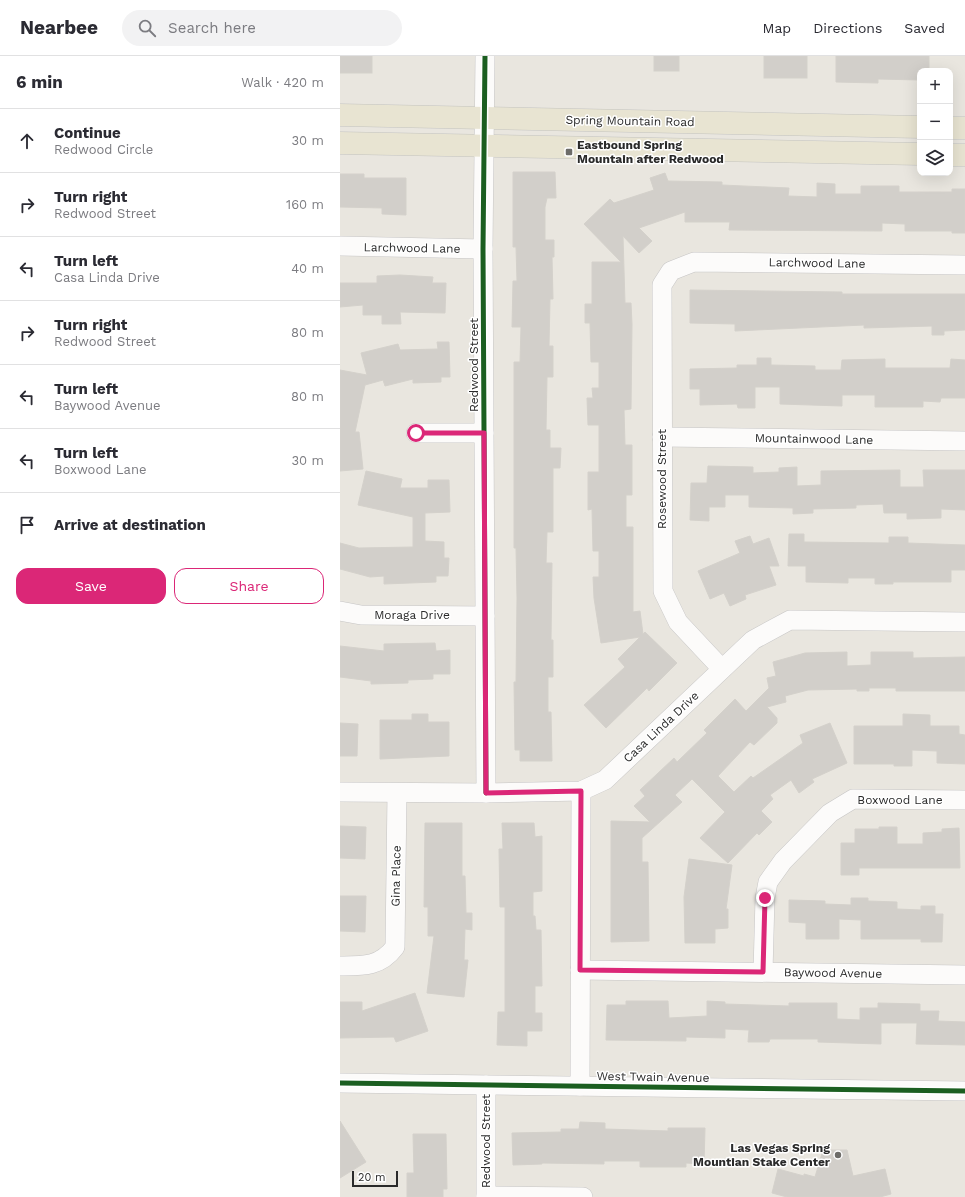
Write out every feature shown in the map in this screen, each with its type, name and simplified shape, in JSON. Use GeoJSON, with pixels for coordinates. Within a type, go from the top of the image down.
{"type":"FeatureCollection","features":[{"type":"Feature","properties":{"kind":"main road","name":"Spring Mountain Road"},"geometry":{"type":"LineString","coordinates":[[340,115],[917,127]]}},
{"type":"Feature","properties":{"kind":"main road"},"geometry":{"type":"LineString","coordinates":[[953,128],[965,128]]}},
{"type":"Feature","properties":{"kind":"main road"},"geometry":{"type":"LineString","coordinates":[[340,143],[917,154]]}},
{"type":"Feature","properties":{"kind":"main road"},"geometry":{"type":"LineString","coordinates":[[953,155],[965,155]]}},
{"type":"Feature","properties":{"kind":"street","name":"Redwood Street"},"geometry":{"type":"LineString","coordinates":[[485,56],[483,249],[486,793]]}},
{"type":"Feature","properties":{"kind":"street","name":"Larchwood Lane"},"geometry":{"type":"LineString","coordinates":[[340,246],[483,249]]}},
{"type":"Feature","properties":{"kind":"street","name":"Larchwood Lane"},"geometry":{"type":"LineString","coordinates":[[671,271],[694,262],[965,265]]}},
{"type":"Feature","properties":{"kind":"street","name":"Rosewood Street"},"geometry":{"type":"LineString","coordinates":[[671,271],[662,285],[662,590],[678,622],[722,670]]}},
{"type":"Feature","properties":{"kind":"street"},"geometry":{"type":"LineString","coordinates":[[416,433],[484,433]]}},
{"type":"Feature","properties":{"kind":"street","name":"Mountainwood Lane"},"geometry":{"type":"LineString","coordinates":[[662,437],[965,441]]}},
{"type":"Feature","properties":{"kind":"street","name":"Moraga Drive"},"geometry":{"type":"LineString","coordinates":[[340,611],[361,615],[485,616]]}},
{"type":"Feature","properties":{"kind":"street","name":"Casa Linda Drive"},"geometry":{"type":"LineString","coordinates":[[340,792],[486,793],[581,791],[605,780],[753,640],[790,620],[965,622]]}},
{"type":"Feature","properties":{"kind":"street"},"geometry":{"type":"LineString","coordinates":[[580,1086],[581,791]]}},
{"type":"Feature","properties":{"kind":"street","name":"Gina Place"},"geometry":{"type":"LineString","coordinates":[[340,966],[366,966],[388,957],[394,947],[397,793]]}},
{"type":"Feature","properties":{"kind":"street","name":"Boxwood Lane"},"geometry":{"type":"LineString","coordinates":[[763,972],[765,898],[768,882],[782,861],[830,813],[853,799],[965,800]]}},
{"type":"Feature","properties":{"kind":"street","name":"Baywood Avenue"},"geometry":{"type":"LineString","coordinates":[[580,970],[965,975]]}},
{"type":"Feature","properties":{"kind":"street","name":"West Twain Avenue"},"geometry":{"type":"LineString","coordinates":[[340,1083],[965,1091]]}},
{"type":"Feature","properties":{"kind":"street","name":"Redwood Street"},"geometry":{"type":"LineString","coordinates":[[486,1085],[486,1196]]}},
{"type":"Feature","properties":{"kind":"street"},"geometry":{"type":"LineString","coordinates":[[486,1196],[583,1197]]}},
{"type":"Feature","properties":{"kind":"building"},"geometry":{"type":"Polygon","coordinates":[[[340,56],[372,56],[372,73],[340,73],[340,56]]]}},
{"type":"Feature","properties":{"kind":"building"},"geometry":{"type":"Polygon","coordinates":[[[654,56],[679,56],[679,71],[654,71],[654,56]]]}},
{"type":"Feature","properties":{"kind":"building"},"geometry":{"type":"Polygon","coordinates":[[[764,56],[807,56],[807,78],[764,78],[764,56]]]}},
{"type":"Feature","properties":{"kind":"building"},"geometry":{"type":"Polygon","coordinates":[[[836,56],[929,56],[929,68],[917,68],[917,80],[878,79],[878,83],[836,82],[836,56]]]}},
{"type":"Feature","properties":{"kind":"building"},"geometry":{"type":"Polygon","coordinates":[[[513,172],[555,172],[556,198],[547,198],[545,207],[545,240],[554,240],[554,257],[552,257],[553,299],[550,299],[549,346],[553,346],[553,377],[547,377],[546,430],[550,430],[550,448],[561,448],[560,468],[553,468],[553,532],[547,532],[546,563],[552,563],[551,640],[553,640],[553,677],[548,677],[548,712],[551,712],[552,761],[520,761],[520,750],[515,750],[514,682],[516,682],[517,598],[516,548],[514,548],[514,362],[520,362],[521,327],[512,327],[513,281],[517,281],[516,247],[513,247],[513,172]]]}},
{"type":"Feature","properties":{"kind":"building"},"geometry":{"type":"Polygon","coordinates":[[[665,173],[668,181],[722,182],[722,185],[789,188],[788,196],[817,197],[817,183],[835,184],[835,194],[861,194],[861,186],[899,186],[899,192],[952,192],[952,189],[965,189],[965,233],[952,233],[952,231],[905,231],[905,224],[882,223],[882,231],[729,230],[730,222],[685,222],[685,212],[639,228],[652,241],[639,253],[623,236],[625,303],[631,303],[632,324],[631,409],[624,410],[625,445],[632,445],[632,495],[626,495],[626,527],[633,527],[633,612],[640,611],[643,634],[645,632],[677,663],[649,691],[647,688],[606,728],[584,705],[625,667],[618,659],[640,637],[601,643],[594,598],[593,577],[599,577],[599,551],[593,551],[592,509],[588,510],[588,472],[599,472],[599,425],[588,425],[587,398],[593,398],[592,388],[599,388],[599,362],[591,362],[590,323],[585,323],[585,304],[592,304],[592,262],[621,262],[584,224],[610,199],[614,203],[654,190],[650,178],[665,173]]]}},
{"type":"Feature","properties":{"kind":"building"},"geometry":{"type":"Polygon","coordinates":[[[340,174],[364,174],[364,178],[406,178],[406,215],[382,214],[382,208],[340,207],[340,174]]]}},
{"type":"Feature","properties":{"kind":"building"},"geometry":{"type":"Polygon","coordinates":[[[400,275],[433,277],[432,283],[446,283],[445,313],[400,312],[401,324],[382,324],[382,315],[363,315],[363,305],[340,307],[340,283],[377,283],[377,276],[400,275]]]}},
{"type":"Feature","properties":{"kind":"building"},"geometry":{"type":"Polygon","coordinates":[[[690,290],[842,292],[842,294],[965,294],[965,330],[944,331],[944,335],[932,335],[932,326],[864,328],[864,325],[735,331],[735,324],[690,323],[690,290]]]}},
{"type":"Feature","properties":{"kind":"building"},"geometry":{"type":"Polygon","coordinates":[[[437,342],[449,342],[450,377],[441,377],[441,382],[413,383],[413,379],[385,386],[383,380],[365,385],[355,432],[359,432],[363,469],[340,471],[340,370],[367,375],[361,353],[398,344],[400,350],[438,349],[437,342]]]}},
{"type":"Feature","properties":{"kind":"building"},"geometry":{"type":"Polygon","coordinates":[[[757,358],[771,358],[771,365],[815,366],[815,370],[841,370],[842,360],[885,359],[885,368],[950,368],[951,359],[965,360],[965,398],[941,398],[940,402],[923,401],[923,407],[875,407],[875,395],[842,395],[842,406],[780,404],[780,387],[755,387],[755,408],[738,408],[737,404],[700,405],[700,389],[690,389],[690,369],[737,368],[737,365],[757,365],[757,358]]]}},
{"type":"Feature","properties":{"kind":"building"},"geometry":{"type":"Polygon","coordinates":[[[708,466],[753,467],[753,473],[779,472],[779,468],[797,467],[797,486],[821,485],[821,471],[900,470],[900,487],[924,487],[923,470],[965,470],[965,510],[941,509],[941,518],[907,519],[907,513],[884,513],[883,504],[856,505],[856,508],[813,509],[813,513],[793,514],[793,508],[749,507],[749,495],[725,495],[725,507],[709,507],[709,521],[690,520],[691,483],[707,483],[708,466]]]}},
{"type":"Feature","properties":{"kind":"building"},"geometry":{"type":"Polygon","coordinates":[[[366,471],[402,479],[400,488],[428,488],[428,480],[449,480],[450,512],[425,513],[425,541],[444,542],[444,558],[449,558],[448,576],[436,576],[436,582],[384,584],[384,576],[370,577],[340,569],[340,543],[359,548],[413,547],[413,517],[358,505],[366,471]]]}},
{"type":"Feature","properties":{"kind":"building"},"geometry":{"type":"Polygon","coordinates":[[[789,534],[804,534],[804,542],[889,543],[889,537],[908,537],[908,543],[965,545],[965,570],[951,570],[951,582],[893,582],[893,584],[875,584],[875,578],[848,578],[848,583],[806,582],[806,566],[788,566],[789,534]]]}},
{"type":"Feature","properties":{"kind":"building"},"geometry":{"type":"Polygon","coordinates":[[[750,536],[753,544],[769,538],[779,566],[769,566],[776,585],[745,595],[746,599],[730,606],[724,593],[710,599],[698,571],[740,553],[735,541],[750,536]]]}},
{"type":"Feature","properties":{"kind":"building"},"geometry":{"type":"Polygon","coordinates":[[[435,643],[436,651],[450,650],[450,674],[433,674],[433,679],[408,680],[408,683],[371,684],[371,681],[340,677],[340,646],[384,651],[384,644],[435,643]]]}},
{"type":"Feature","properties":{"kind":"building"},"geometry":{"type":"Polygon","coordinates":[[[847,652],[847,666],[871,665],[871,652],[913,652],[913,658],[965,657],[965,691],[896,691],[896,688],[869,688],[869,691],[857,691],[857,689],[808,690],[785,696],[786,702],[767,707],[777,718],[777,723],[754,745],[750,742],[718,776],[734,792],[751,776],[753,778],[803,743],[800,735],[830,723],[847,763],[812,779],[814,782],[799,793],[791,780],[770,795],[773,799],[761,811],[772,822],[759,835],[757,833],[728,863],[700,838],[725,812],[692,779],[675,795],[682,802],[642,838],[642,862],[648,862],[649,941],[611,942],[611,821],[650,822],[634,806],[645,796],[640,790],[674,758],[677,762],[707,733],[704,730],[735,699],[746,711],[769,688],[767,678],[776,676],[773,662],[805,653],[847,652]]]}},
{"type":"Feature","properties":{"kind":"building"},"geometry":{"type":"Polygon","coordinates":[[[412,714],[428,714],[428,722],[449,722],[449,756],[380,759],[380,720],[412,720],[412,714]]]}},
{"type":"Feature","properties":{"kind":"building"},"geometry":{"type":"Polygon","coordinates":[[[903,714],[930,715],[930,726],[959,726],[959,734],[965,735],[965,764],[937,763],[937,751],[912,750],[912,766],[894,766],[894,764],[854,764],[854,726],[903,726],[903,714]]]}},
{"type":"Feature","properties":{"kind":"building"},"geometry":{"type":"Polygon","coordinates":[[[340,723],[358,724],[357,756],[340,756],[340,723]]]}},
{"type":"Feature","properties":{"kind":"building"},"geometry":{"type":"Polygon","coordinates":[[[425,823],[462,823],[462,876],[465,876],[466,913],[472,913],[472,930],[465,929],[464,960],[468,960],[464,997],[427,993],[434,936],[428,936],[428,907],[424,907],[425,823]]]}},
{"type":"Feature","properties":{"kind":"building"},"geometry":{"type":"Polygon","coordinates":[[[502,823],[534,823],[535,837],[542,836],[542,891],[533,892],[533,916],[535,916],[536,930],[541,930],[542,986],[535,986],[535,1013],[542,1013],[542,1031],[527,1031],[527,1046],[497,1045],[498,1012],[505,1012],[505,907],[500,907],[499,849],[503,849],[502,823]]]}},
{"type":"Feature","properties":{"kind":"building"},"geometry":{"type":"Polygon","coordinates":[[[340,826],[366,827],[365,859],[340,858],[340,826]]]}},
{"type":"Feature","properties":{"kind":"building"},"geometry":{"type":"Polygon","coordinates":[[[879,827],[897,827],[897,844],[923,844],[923,833],[942,832],[942,829],[959,828],[960,868],[859,868],[859,875],[841,875],[841,843],[855,843],[855,829],[879,829],[879,827]]]}},
{"type":"Feature","properties":{"kind":"building"},"geometry":{"type":"Polygon","coordinates":[[[689,859],[732,865],[726,909],[728,909],[728,928],[715,929],[715,943],[685,943],[684,897],[689,859]]]}},
{"type":"Feature","properties":{"kind":"building"},"geometry":{"type":"Polygon","coordinates":[[[340,896],[366,896],[365,932],[340,931],[340,896]]]}},
{"type":"Feature","properties":{"kind":"building"},"geometry":{"type":"Polygon","coordinates":[[[851,898],[868,898],[868,901],[897,902],[897,909],[921,910],[921,906],[935,906],[935,914],[943,914],[942,942],[921,942],[921,939],[861,939],[861,920],[839,919],[839,939],[806,939],[806,923],[789,922],[789,900],[825,901],[825,904],[851,905],[851,898]]]}},
{"type":"Feature","properties":{"kind":"building"},"geometry":{"type":"Polygon","coordinates":[[[415,993],[428,1031],[396,1042],[394,1037],[340,1038],[340,1002],[362,1002],[362,1011],[415,993]]]}},
{"type":"Feature","properties":{"kind":"building"},"geometry":{"type":"Polygon","coordinates":[[[626,1001],[668,1001],[669,1018],[707,1016],[707,1001],[725,1002],[725,1004],[789,1006],[789,1003],[837,1003],[837,1019],[860,1020],[860,1008],[878,1008],[878,1003],[920,1004],[920,1011],[939,1011],[938,1021],[965,1022],[965,1045],[916,1044],[917,1023],[881,1023],[881,1044],[818,1042],[818,1039],[770,1039],[769,1042],[748,1042],[749,1030],[725,1029],[725,1038],[686,1037],[686,1041],[606,1040],[607,1005],[626,1005],[626,1001]]]}},
{"type":"Feature","properties":{"kind":"building"},"geometry":{"type":"Polygon","coordinates":[[[340,1121],[366,1162],[340,1178],[340,1121]]]}},
{"type":"Feature","properties":{"kind":"building"},"geometry":{"type":"Polygon","coordinates":[[[580,1122],[605,1123],[605,1129],[668,1131],[668,1128],[705,1128],[704,1164],[686,1163],[686,1167],[640,1167],[640,1161],[604,1161],[604,1164],[542,1163],[513,1165],[512,1133],[561,1132],[561,1129],[579,1129],[580,1122]]]}},
{"type":"Feature","properties":{"kind":"building"},"geometry":{"type":"Polygon","coordinates":[[[413,1134],[446,1134],[447,1189],[443,1189],[443,1197],[407,1197],[407,1173],[414,1173],[413,1134]]]}},
{"type":"Feature","properties":{"kind":"building"},"geometry":{"type":"Polygon","coordinates":[[[823,1150],[847,1150],[853,1176],[885,1169],[891,1194],[880,1197],[787,1197],[772,1193],[778,1169],[804,1176],[804,1174],[815,1177],[823,1150]]]}},
{"type":"Feature","properties":{"kind":"cycle path"},"geometry":{"type":"LineString","coordinates":[[485,56],[483,249],[486,793]]}},
{"type":"Feature","properties":{"kind":"cycle path"},"geometry":{"type":"LineString","coordinates":[[340,1083],[965,1091]]}},
{"type":"Feature","properties":{"kind":"place","name":"Eastbound Spring Mountain after Redwood"},"geometry":{"type":"Point","coordinates":[569,152]}},
{"type":"Feature","properties":{"kind":"place","name":"Las Vegas Spring Mountian Stake Center"},"geometry":{"type":"Point","coordinates":[838,1155]}},
{"type":"Feature","properties":{"kind":"route"},"geometry":{"type":"LineString","coordinates":[[416,433],[484,433],[486,793],[581,791],[580,970],[763,972],[765,898]]}}]}
